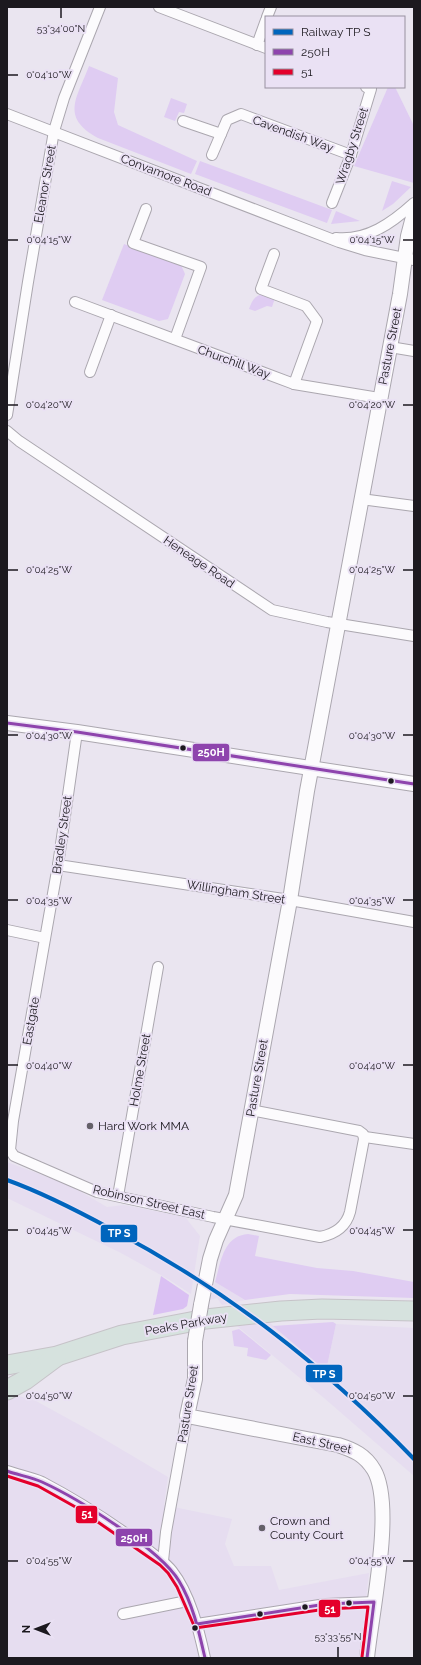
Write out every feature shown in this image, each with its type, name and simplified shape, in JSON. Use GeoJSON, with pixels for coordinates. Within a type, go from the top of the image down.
{"type":"FeatureCollection","features":[{"type":"Feature","properties":{"kind":"highway","name":"Peaks Parkway"},"geometry":{"type":"LineString","coordinates":[[7,1365],[57,1356],[122,1335],[206,1319],[281,1311],[322,1309],[414,1311]]}},
{"type":"Feature","properties":{"kind":"highway","name":"Peaks Parkway"},"geometry":{"type":"LineString","coordinates":[[7,1390],[25,1380],[57,1356]]}},
{"type":"Feature","properties":{"kind":"street","name":"Eleanor Street"},"geometry":{"type":"LineString","coordinates":[[7,415],[54,131],[64,98],[100,7]]}},
{"type":"Feature","properties":{"kind":"street"},"geometry":{"type":"LineString","coordinates":[[159,7],[261,46],[265,25]]}},
{"type":"Feature","properties":{"kind":"street","name":"Wragby Street"},"geometry":{"type":"LineString","coordinates":[[332,203],[351,155],[368,88]]}},
{"type":"Feature","properties":{"kind":"street","name":"Convamore Road"},"geometry":{"type":"LineString","coordinates":[[7,114],[357,248],[409,260]]}},
{"type":"Feature","properties":{"kind":"street","name":"Cavendish Way"},"geometry":{"type":"LineString","coordinates":[[212,155],[226,120],[241,114],[351,155]]}},
{"type":"Feature","properties":{"kind":"street"},"geometry":{"type":"LineString","coordinates":[[183,121],[221,134]]}},
{"type":"Feature","properties":{"kind":"street","name":"Convamore Road"},"geometry":{"type":"LineString","coordinates":[[326,236],[337,239],[377,230],[390,223],[414,203]]}},
{"type":"Feature","properties":{"kind":"street"},"geometry":{"type":"LineString","coordinates":[[146,209],[134,243],[201,267],[175,339]]}},
{"type":"Feature","properties":{"kind":"street","name":"Pasture Street"},"geometry":{"type":"LineString","coordinates":[[163,1561],[166,1532],[195,1379],[195,1341],[201,1305],[210,1259],[217,1235],[226,1219],[236,1195],[290,900],[311,768],[337,624],[379,398],[409,260],[408,236],[414,213]]}},
{"type":"Feature","properties":{"kind":"street"},"geometry":{"type":"LineString","coordinates":[[274,254],[261,289],[306,306],[317,321],[294,384]]}},
{"type":"Feature","properties":{"kind":"street","name":"Churchill Way"},"geometry":{"type":"LineString","coordinates":[[75,302],[294,384],[379,398]]}},
{"type":"Feature","properties":{"kind":"street"},"geometry":{"type":"LineString","coordinates":[[90,372],[112,316]]}},
{"type":"Feature","properties":{"kind":"street"},"geometry":{"type":"LineString","coordinates":[[390,347],[414,351]]}},
{"type":"Feature","properties":{"kind":"street","name":"Heneage Road"},"geometry":{"type":"LineString","coordinates":[[7,431],[19,441],[272,610],[283,614],[337,624],[414,636]]}},
{"type":"Feature","properties":{"kind":"street"},"geometry":{"type":"LineString","coordinates":[[361,499],[414,506]]}},
{"type":"Feature","properties":{"kind":"street"},"geometry":{"type":"LineString","coordinates":[[7,723],[77,732],[414,784]]}},
{"type":"Feature","properties":{"kind":"street","name":"Bradley Street"},"geometry":{"type":"LineString","coordinates":[[45,938],[58,865],[77,732]]}},
{"type":"Feature","properties":{"kind":"street","name":"Willingham Street"},"geometry":{"type":"LineString","coordinates":[[58,865],[290,900],[414,922]]}},
{"type":"Feature","properties":{"kind":"street"},"geometry":{"type":"LineString","coordinates":[[7,930],[45,938]]}},
{"type":"Feature","properties":{"kind":"street","name":"Eastgate"},"geometry":{"type":"LineString","coordinates":[[10,1150],[13,1120],[45,938]]}},
{"type":"Feature","properties":{"kind":"street","name":"Holme Street"},"geometry":{"type":"LineString","coordinates":[[118,1196],[158,968]]}},
{"type":"Feature","properties":{"kind":"street"},"geometry":{"type":"LineString","coordinates":[[251,1110],[359,1131],[364,1135],[414,1144]]}},
{"type":"Feature","properties":{"kind":"street","name":"Robinson Street East"},"geometry":{"type":"LineString","coordinates":[[10,1150],[14,1156],[28,1164],[97,1192],[320,1237],[334,1233],[348,1221],[364,1135]]}},
{"type":"Feature","properties":{"kind":"street","name":"East Street"},"geometry":{"type":"LineString","coordinates":[[187,1416],[338,1445],[354,1450],[368,1461],[375,1472],[379,1483],[382,1507],[381,1545],[367,1658]]}},
{"type":"Feature","properties":{"kind":"street"},"geometry":{"type":"LineString","coordinates":[[7,1471],[40,1482],[82,1505],[128,1534],[163,1561],[172,1570],[197,1624],[205,1658]]}},
{"type":"Feature","properties":{"kind":"street"},"geometry":{"type":"LineString","coordinates":[[123,1614],[187,1601]]}},
{"type":"Feature","properties":{"kind":"street"},"geometry":{"type":"LineString","coordinates":[[197,1624],[326,1604],[374,1602]]}},
{"type":"Feature","properties":{"kind":"shaded area"},"geometry":{"type":"Polygon","coordinates":[[[89,66],[118,78],[114,112],[118,125],[197,161],[191,174],[98,138],[86,130],[79,122],[75,114],[75,106],[80,88],[89,66]]]}},
{"type":"Feature","properties":{"kind":"shaded area"},"geometry":{"type":"Polygon","coordinates":[[[388,88],[395,88],[414,126],[414,183],[354,166],[388,88]]]}},
{"type":"Feature","properties":{"kind":"shaded area"},"geometry":{"type":"Polygon","coordinates":[[[171,98],[187,104],[184,113],[179,112],[175,121],[164,117],[171,98]]]}},
{"type":"Feature","properties":{"kind":"shaded area"},"geometry":{"type":"Polygon","coordinates":[[[200,161],[332,210],[327,223],[195,174],[200,161]]]}},
{"type":"Feature","properties":{"kind":"shaded area"},"geometry":{"type":"Polygon","coordinates":[[[392,181],[411,187],[393,204],[382,211],[392,181]]]}},
{"type":"Feature","properties":{"kind":"shaded area"},"geometry":{"type":"Polygon","coordinates":[[[336,211],[360,221],[331,224],[336,211]]]}},
{"type":"Feature","properties":{"kind":"shaded area"},"geometry":{"type":"Polygon","coordinates":[[[124,244],[181,265],[185,274],[168,319],[159,321],[102,300],[124,244]]]}},
{"type":"Feature","properties":{"kind":"shaded area"},"geometry":{"type":"Polygon","coordinates":[[[263,294],[275,298],[272,307],[267,306],[255,311],[249,309],[254,299],[263,294]]]}},
{"type":"Feature","properties":{"kind":"shaded area"},"geometry":{"type":"Polygon","coordinates":[[[7,1162],[69,1185],[107,1207],[124,1205],[185,1217],[200,1236],[191,1294],[168,1279],[121,1253],[7,1198],[7,1162]]]}},
{"type":"Feature","properties":{"kind":"shaded area"},"geometry":{"type":"Polygon","coordinates":[[[248,1234],[259,1236],[255,1256],[317,1268],[353,1271],[414,1282],[414,1298],[290,1294],[245,1300],[215,1282],[221,1259],[228,1245],[240,1236],[248,1234]]]}},
{"type":"Feature","properties":{"kind":"shaded area"},"geometry":{"type":"Polygon","coordinates":[[[161,1276],[189,1295],[187,1306],[183,1309],[153,1315],[161,1276]]]}},
{"type":"Feature","properties":{"kind":"shaded area"},"geometry":{"type":"Polygon","coordinates":[[[215,1282],[245,1300],[222,1305],[217,1298],[210,1300],[215,1282]]]}},
{"type":"Feature","properties":{"kind":"shaded area"},"geometry":{"type":"Polygon","coordinates":[[[269,1322],[326,1371],[336,1324],[414,1328],[414,1476],[324,1398],[237,1326],[269,1322]]]}},
{"type":"Feature","properties":{"kind":"shaded area"},"geometry":{"type":"Polygon","coordinates":[[[333,1322],[336,1324],[326,1371],[273,1326],[333,1322]]]}},
{"type":"Feature","properties":{"kind":"shaded area"},"geometry":{"type":"Polygon","coordinates":[[[239,1329],[271,1355],[266,1360],[247,1356],[248,1348],[234,1346],[232,1331],[239,1329]]]}},
{"type":"Feature","properties":{"kind":"shaded area"},"geometry":{"type":"Polygon","coordinates":[[[12,1394],[36,1401],[168,1477],[164,1505],[232,1519],[225,1544],[234,1566],[271,1566],[279,1590],[369,1573],[359,1658],[7,1658],[7,1395],[12,1394]]]}},
{"type":"Feature","properties":{"kind":"transit line","name":"250H"},"geometry":{"type":"LineString","coordinates":[[7,723],[77,732],[414,784]]}},
{"type":"Feature","properties":{"kind":"transit line"},"geometry":{"type":"LineString","coordinates":[[7,1180],[60,1203],[111,1229],[154,1253],[234,1304],[309,1361],[379,1424],[414,1459]]}},
{"type":"Feature","properties":{"kind":"transit line","name":"250H"},"geometry":{"type":"LineString","coordinates":[[7,1471],[42,1482],[76,1500],[137,1540],[169,1568],[179,1581],[188,1599],[195,1618],[205,1658]]}},
{"type":"Feature","properties":{"kind":"transit line","name":"51"},"geometry":{"type":"LineString","coordinates":[[7,1476],[38,1486],[79,1509],[160,1565],[168,1573],[177,1587],[195,1628],[326,1609],[368,1607],[362,1657]]}},
{"type":"Feature","properties":{"kind":"transit line","name":"250H"},"geometry":{"type":"LineString","coordinates":[[197,1624],[326,1604],[374,1602],[367,1658]]}},
{"type":"Feature","properties":{"kind":"place","name":"Hard Work MMA"},"geometry":{"type":"Point","coordinates":[90,1126]}},
{"type":"Feature","properties":{"kind":"place","name":"Crown and County Court"},"geometry":{"type":"Point","coordinates":[262,1528]}}]}
